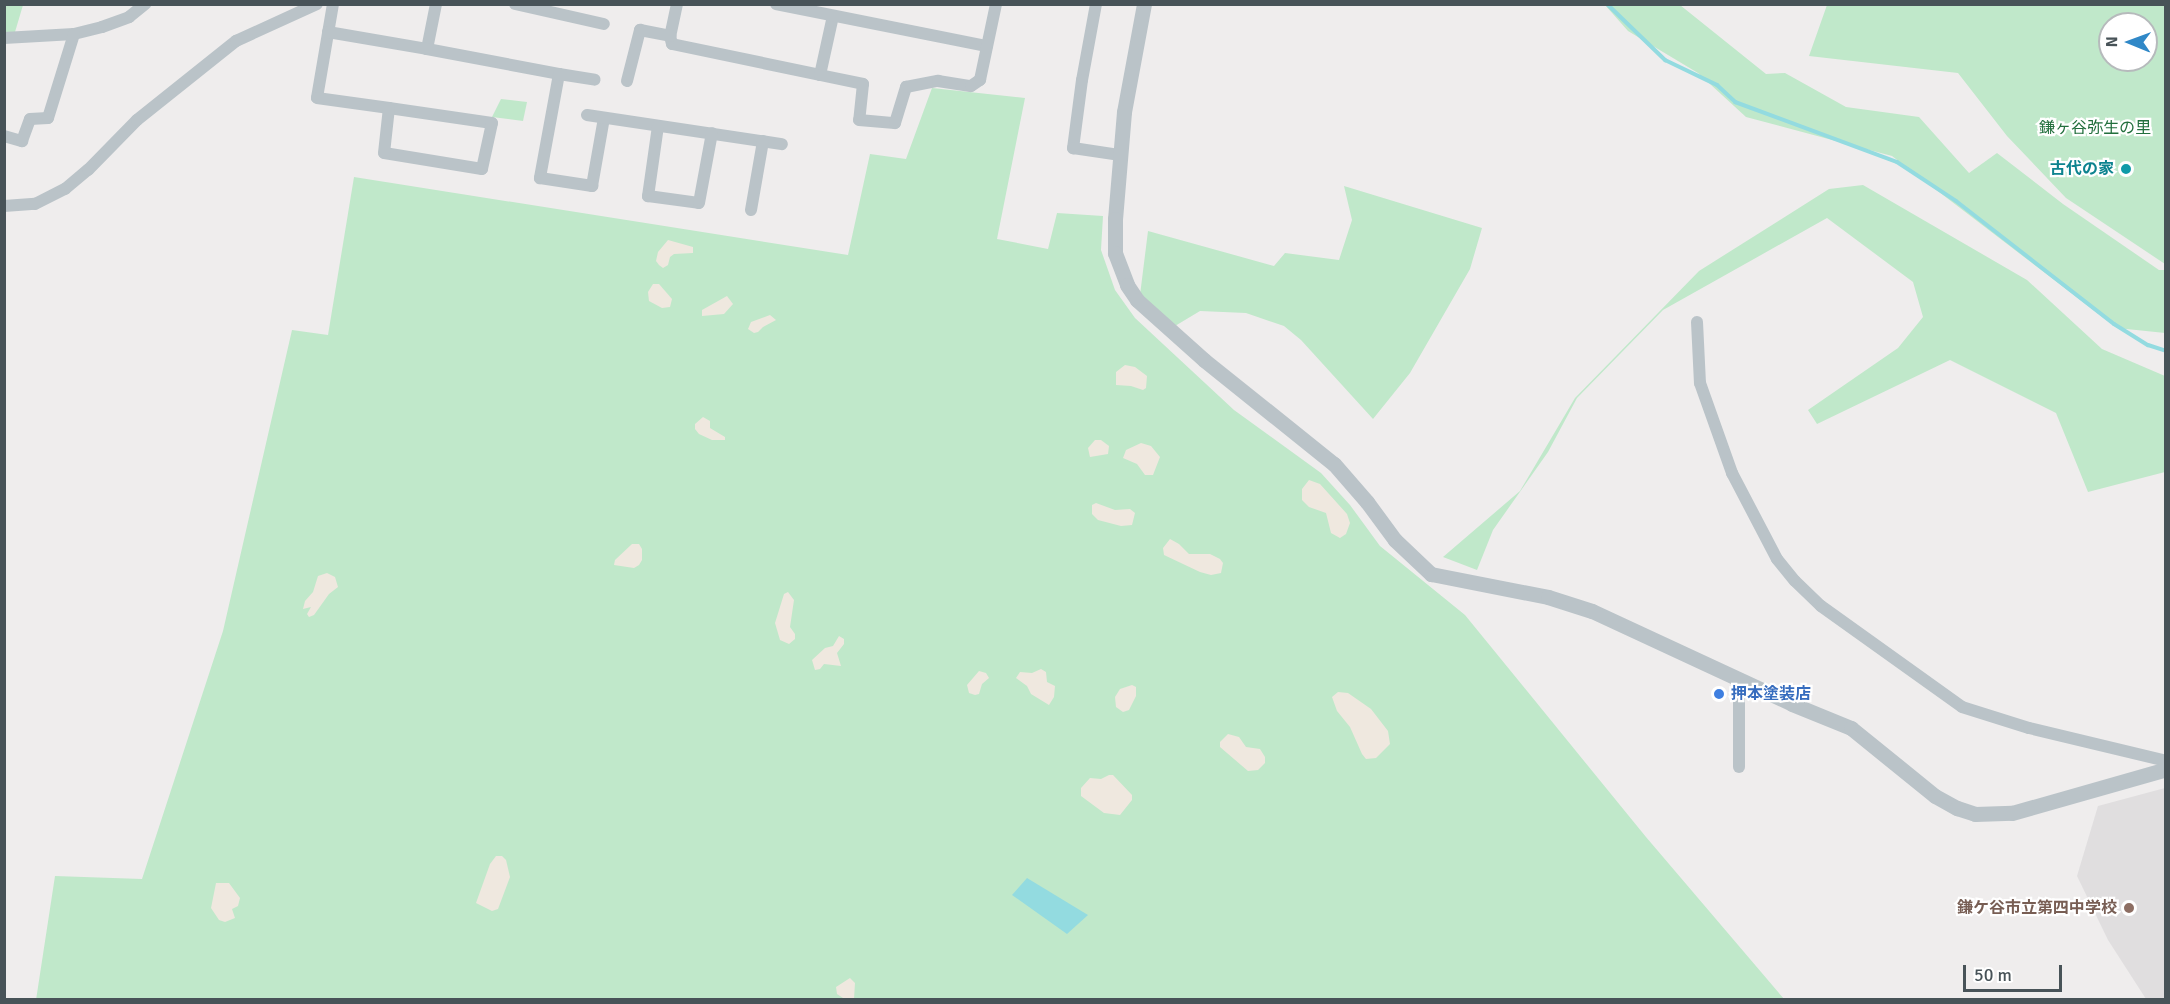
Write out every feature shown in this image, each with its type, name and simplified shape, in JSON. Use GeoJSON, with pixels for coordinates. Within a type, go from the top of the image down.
{"type":"FeatureCollection","features":[{"type":"Feature","properties":{"kind":"street"},"geometry":{"type":"LineString","coordinates":[[4,38],[74,34],[129,17],[145,4]]}},
{"type":"Feature","properties":{"kind":"street"},"geometry":{"type":"LineString","coordinates":[[4,206],[34,204],[56,195],[88,170],[137,120],[236,42],[317,4]]}},
{"type":"Feature","properties":{"kind":"street"},"geometry":{"type":"LineString","coordinates":[[333,4],[317,98],[389,108],[492,123],[482,169],[384,153],[389,108]]}},
{"type":"Feature","properties":{"kind":"street"},"geometry":{"type":"LineString","coordinates":[[427,49],[436,4]]}},
{"type":"Feature","properties":{"kind":"street"},"geometry":{"type":"LineString","coordinates":[[515,4],[604,24]]}},
{"type":"Feature","properties":{"kind":"street"},"geometry":{"type":"LineString","coordinates":[[677,4],[670,36],[672,44],[863,84],[859,120],[895,123],[906,87],[938,81],[971,86],[980,80],[996,4]]}},
{"type":"Feature","properties":{"kind":"street"},"geometry":{"type":"LineString","coordinates":[[776,4],[810,8],[833,16],[987,46]]}},
{"type":"Feature","properties":{"kind":"street"},"geometry":{"type":"LineString","coordinates":[[1096,4],[1082,80],[1073,148],[1120,155]]}},
{"type":"Feature","properties":{"kind":"street"},"geometry":{"type":"LineString","coordinates":[[1144,4],[1124,112],[1120,155],[1115,253],[1127,285],[1137,300],[1204,360],[1334,464],[1367,502],[1395,540],[1431,574],[1548,597],[1592,611],[1739,680],[1851,728],[1935,795],[1956,808],[1975,813],[2012,813],[2166,770]]}},
{"type":"Feature","properties":{"kind":"street"},"geometry":{"type":"LineString","coordinates":[[820,75],[833,16]]}},
{"type":"Feature","properties":{"kind":"street"},"geometry":{"type":"LineString","coordinates":[[627,81],[640,30],[670,36]]}},
{"type":"Feature","properties":{"kind":"street"},"geometry":{"type":"LineString","coordinates":[[328,32],[595,80]]}},
{"type":"Feature","properties":{"kind":"street"},"geometry":{"type":"LineString","coordinates":[[4,136],[22,141],[30,119],[48,118],[74,34]]}},
{"type":"Feature","properties":{"kind":"street"},"geometry":{"type":"LineString","coordinates":[[559,74],[540,178],[592,186],[604,118]]}},
{"type":"Feature","properties":{"kind":"street"},"geometry":{"type":"LineString","coordinates":[[587,115],[782,144]]}},
{"type":"Feature","properties":{"kind":"street"},"geometry":{"type":"LineString","coordinates":[[658,126],[648,195],[699,203],[712,134]]}},
{"type":"Feature","properties":{"kind":"street"},"geometry":{"type":"LineString","coordinates":[[751,210],[763,141]]}},
{"type":"Feature","properties":{"kind":"street"},"geometry":{"type":"LineString","coordinates":[[1697,322],[1700,383],[1732,473],[1777,559],[1801,588],[1821,606],[1962,707],[2029,728],[2166,761]]}},
{"type":"Feature","properties":{"kind":"street"},"geometry":{"type":"LineString","coordinates":[[1739,680],[1739,767]]}},
{"type":"Feature","properties":{"kind":"shaded area","name":"鎌ケ谷市立第四中学校"},"geometry":{"type":"Polygon","coordinates":[[[2165,788],[2165,999],[2146,999],[2108,940],[2077,876],[2098,806],[2165,788]]]}},
{"type":"Feature","properties":{"kind":"green space"},"geometry":{"type":"Polygon","coordinates":[[[5,5],[23,5],[15,32],[5,33],[5,5]]]}},
{"type":"Feature","properties":{"kind":"green space"},"geometry":{"type":"Polygon","coordinates":[[[1605,5],[1680,5],[1766,74],[1785,73],[1846,107],[1919,117],[1969,173],[1997,153],[2063,204],[2159,270],[2165,270],[2165,333],[2117,328],[1892,156],[1746,117],[1698,73],[1628,31],[1605,5]]]}},
{"type":"Feature","properties":{"kind":"green space","name":"鎌ヶ谷弥生の里"},"geometry":{"type":"Polygon","coordinates":[[[1827,5],[2165,5],[2165,264],[2066,198],[2007,136],[1958,73],[1809,56],[1827,5]]]}},
{"type":"Feature","properties":{"kind":"green space"},"geometry":{"type":"Polygon","coordinates":[[[932,88],[1025,98],[997,239],[1048,249],[1057,213],[1103,216],[1101,250],[1115,290],[1135,318],[1234,410],[1321,473],[1350,505],[1380,546],[1465,615],[1646,837],[1784,999],[36,1000],[55,876],[142,879],[223,631],[292,330],[328,335],[354,177],[848,255],[870,154],[906,159],[932,88]]]}},
{"type":"Feature","properties":{"kind":"green space"},"geometry":{"type":"Polygon","coordinates":[[[501,99],[527,102],[523,121],[492,117],[501,99]]]}},
{"type":"Feature","properties":{"kind":"green space"},"geometry":{"type":"Polygon","coordinates":[[[1863,185],[2027,280],[2102,349],[2165,376],[2165,472],[2088,492],[2056,413],[1950,360],[1817,424],[1808,410],[1898,348],[1923,317],[1913,282],[1827,218],[1663,310],[1577,398],[1548,452],[1493,530],[1477,570],[1443,557],[1520,491],[1575,398],[1699,271],[1829,189],[1863,185]]]}},
{"type":"Feature","properties":{"kind":"green space"},"geometry":{"type":"Polygon","coordinates":[[[1344,186],[1482,228],[1470,269],[1410,373],[1373,419],[1301,340],[1284,326],[1246,313],[1200,311],[1175,326],[1140,295],[1148,231],[1274,266],[1285,253],[1339,260],[1352,220],[1344,186]]]}},
{"type":"Feature","properties":{"kind":"sand"},"geometry":{"type":"Polygon","coordinates":[[[668,240],[693,247],[693,253],[674,254],[670,257],[668,265],[663,268],[656,261],[658,252],[668,240]]]}},
{"type":"Feature","properties":{"kind":"sand"},"geometry":{"type":"Polygon","coordinates":[[[653,284],[659,284],[672,299],[670,307],[662,308],[649,301],[648,292],[653,284]]]}},
{"type":"Feature","properties":{"kind":"sand"},"geometry":{"type":"Polygon","coordinates":[[[727,296],[733,304],[724,314],[702,316],[702,310],[727,296]]]}},
{"type":"Feature","properties":{"kind":"sand"},"geometry":{"type":"Polygon","coordinates":[[[770,315],[776,320],[758,332],[754,333],[748,329],[751,322],[770,315]]]}},
{"type":"Feature","properties":{"kind":"sand"},"geometry":{"type":"Polygon","coordinates":[[[1125,365],[1135,367],[1147,376],[1146,388],[1143,390],[1116,385],[1116,372],[1125,365]]]}},
{"type":"Feature","properties":{"kind":"sand"},"geometry":{"type":"Polygon","coordinates":[[[703,417],[710,421],[710,428],[725,437],[725,440],[712,440],[699,434],[695,429],[695,424],[703,417]]]}},
{"type":"Feature","properties":{"kind":"sand"},"geometry":{"type":"Polygon","coordinates":[[[1095,440],[1101,440],[1109,446],[1108,454],[1090,457],[1088,448],[1095,440]]]}},
{"type":"Feature","properties":{"kind":"sand"},"geometry":{"type":"Polygon","coordinates":[[[1141,443],[1151,446],[1160,457],[1153,475],[1145,475],[1137,464],[1123,458],[1126,450],[1141,443]]]}},
{"type":"Feature","properties":{"kind":"sand"},"geometry":{"type":"Polygon","coordinates":[[[1309,480],[1320,484],[1347,514],[1350,523],[1346,534],[1340,538],[1331,533],[1326,513],[1309,507],[1302,500],[1302,489],[1309,480]]]}},
{"type":"Feature","properties":{"kind":"sand"},"geometry":{"type":"Polygon","coordinates":[[[1096,503],[1115,510],[1130,509],[1135,513],[1132,525],[1121,526],[1098,520],[1092,514],[1092,505],[1096,503]]]}},
{"type":"Feature","properties":{"kind":"sand"},"geometry":{"type":"Polygon","coordinates":[[[1170,539],[1189,554],[1210,554],[1220,559],[1223,563],[1221,573],[1211,575],[1200,572],[1164,555],[1163,548],[1170,539]]]}},
{"type":"Feature","properties":{"kind":"sand"},"geometry":{"type":"Polygon","coordinates":[[[632,544],[639,544],[642,549],[642,560],[639,565],[634,568],[614,565],[615,560],[632,544]]]}},
{"type":"Feature","properties":{"kind":"sand"},"geometry":{"type":"Polygon","coordinates":[[[327,573],[335,577],[338,587],[329,594],[314,615],[309,617],[307,614],[311,607],[303,609],[305,601],[313,592],[318,576],[327,573]]]}},
{"type":"Feature","properties":{"kind":"sand"},"geometry":{"type":"Polygon","coordinates":[[[788,592],[794,600],[790,627],[795,634],[795,639],[789,644],[780,640],[775,623],[784,594],[788,592]]]}},
{"type":"Feature","properties":{"kind":"sand"},"geometry":{"type":"Polygon","coordinates":[[[839,636],[844,639],[844,644],[837,653],[841,666],[824,664],[820,669],[815,670],[812,660],[825,648],[833,646],[839,636]]]}},
{"type":"Feature","properties":{"kind":"sand"},"geometry":{"type":"Polygon","coordinates":[[[1041,669],[1046,672],[1047,682],[1055,686],[1054,697],[1049,705],[1031,694],[1027,686],[1016,678],[1020,672],[1032,673],[1041,669]]]}},
{"type":"Feature","properties":{"kind":"sand"},"geometry":{"type":"Polygon","coordinates":[[[979,671],[986,673],[989,678],[982,684],[979,694],[975,695],[969,693],[967,685],[979,671]]]}},
{"type":"Feature","properties":{"kind":"sand"},"geometry":{"type":"Polygon","coordinates":[[[1132,685],[1136,687],[1136,696],[1129,710],[1123,712],[1116,707],[1115,697],[1120,689],[1132,685]]]}},
{"type":"Feature","properties":{"kind":"sand"},"geometry":{"type":"Polygon","coordinates":[[[1338,692],[1348,693],[1371,709],[1388,731],[1390,744],[1376,758],[1366,759],[1350,727],[1337,711],[1332,697],[1338,692]]]}},
{"type":"Feature","properties":{"kind":"sand"},"geometry":{"type":"Polygon","coordinates":[[[1228,734],[1239,737],[1246,747],[1260,749],[1265,757],[1265,763],[1258,770],[1248,771],[1220,747],[1220,742],[1228,734]]]}},
{"type":"Feature","properties":{"kind":"sand"},"geometry":{"type":"Polygon","coordinates":[[[1113,775],[1132,795],[1132,800],[1120,815],[1104,813],[1081,796],[1081,788],[1090,778],[1101,779],[1113,775]]]}},
{"type":"Feature","properties":{"kind":"sand"},"geometry":{"type":"Polygon","coordinates":[[[496,856],[502,856],[506,860],[510,877],[498,909],[492,911],[476,903],[490,864],[496,856]]]}},
{"type":"Feature","properties":{"kind":"sand"},"geometry":{"type":"Polygon","coordinates":[[[216,883],[229,883],[240,898],[238,906],[232,909],[235,918],[225,922],[219,920],[211,908],[216,883]]]}},
{"type":"Feature","properties":{"kind":"sand"},"geometry":{"type":"Polygon","coordinates":[[[850,978],[855,983],[854,999],[840,999],[843,998],[837,994],[836,987],[850,978]]]}},
{"type":"Feature","properties":{"kind":"water"},"geometry":{"type":"Polygon","coordinates":[[[1027,878],[1088,915],[1067,934],[1012,895],[1027,878]]]}},
{"type":"Feature","properties":{"kind":"waterway"},"geometry":{"type":"LineString","coordinates":[[1607,4],[1665,60],[1717,85],[1735,102],[1897,162],[1956,201],[2114,324],[2148,345],[2166,351]]}},
{"type":"Feature","properties":{"kind":"place","name":"古代の家"},"geometry":{"type":"Point","coordinates":[2126,169]}},
{"type":"Feature","properties":{"kind":"place","name":"押本塗装店"},"geometry":{"type":"Point","coordinates":[1719,694]}},
{"type":"Feature","properties":{"kind":"place","name":"鎌ケ谷市立第四中学校"},"geometry":{"type":"Point","coordinates":[2129,908]}}]}
